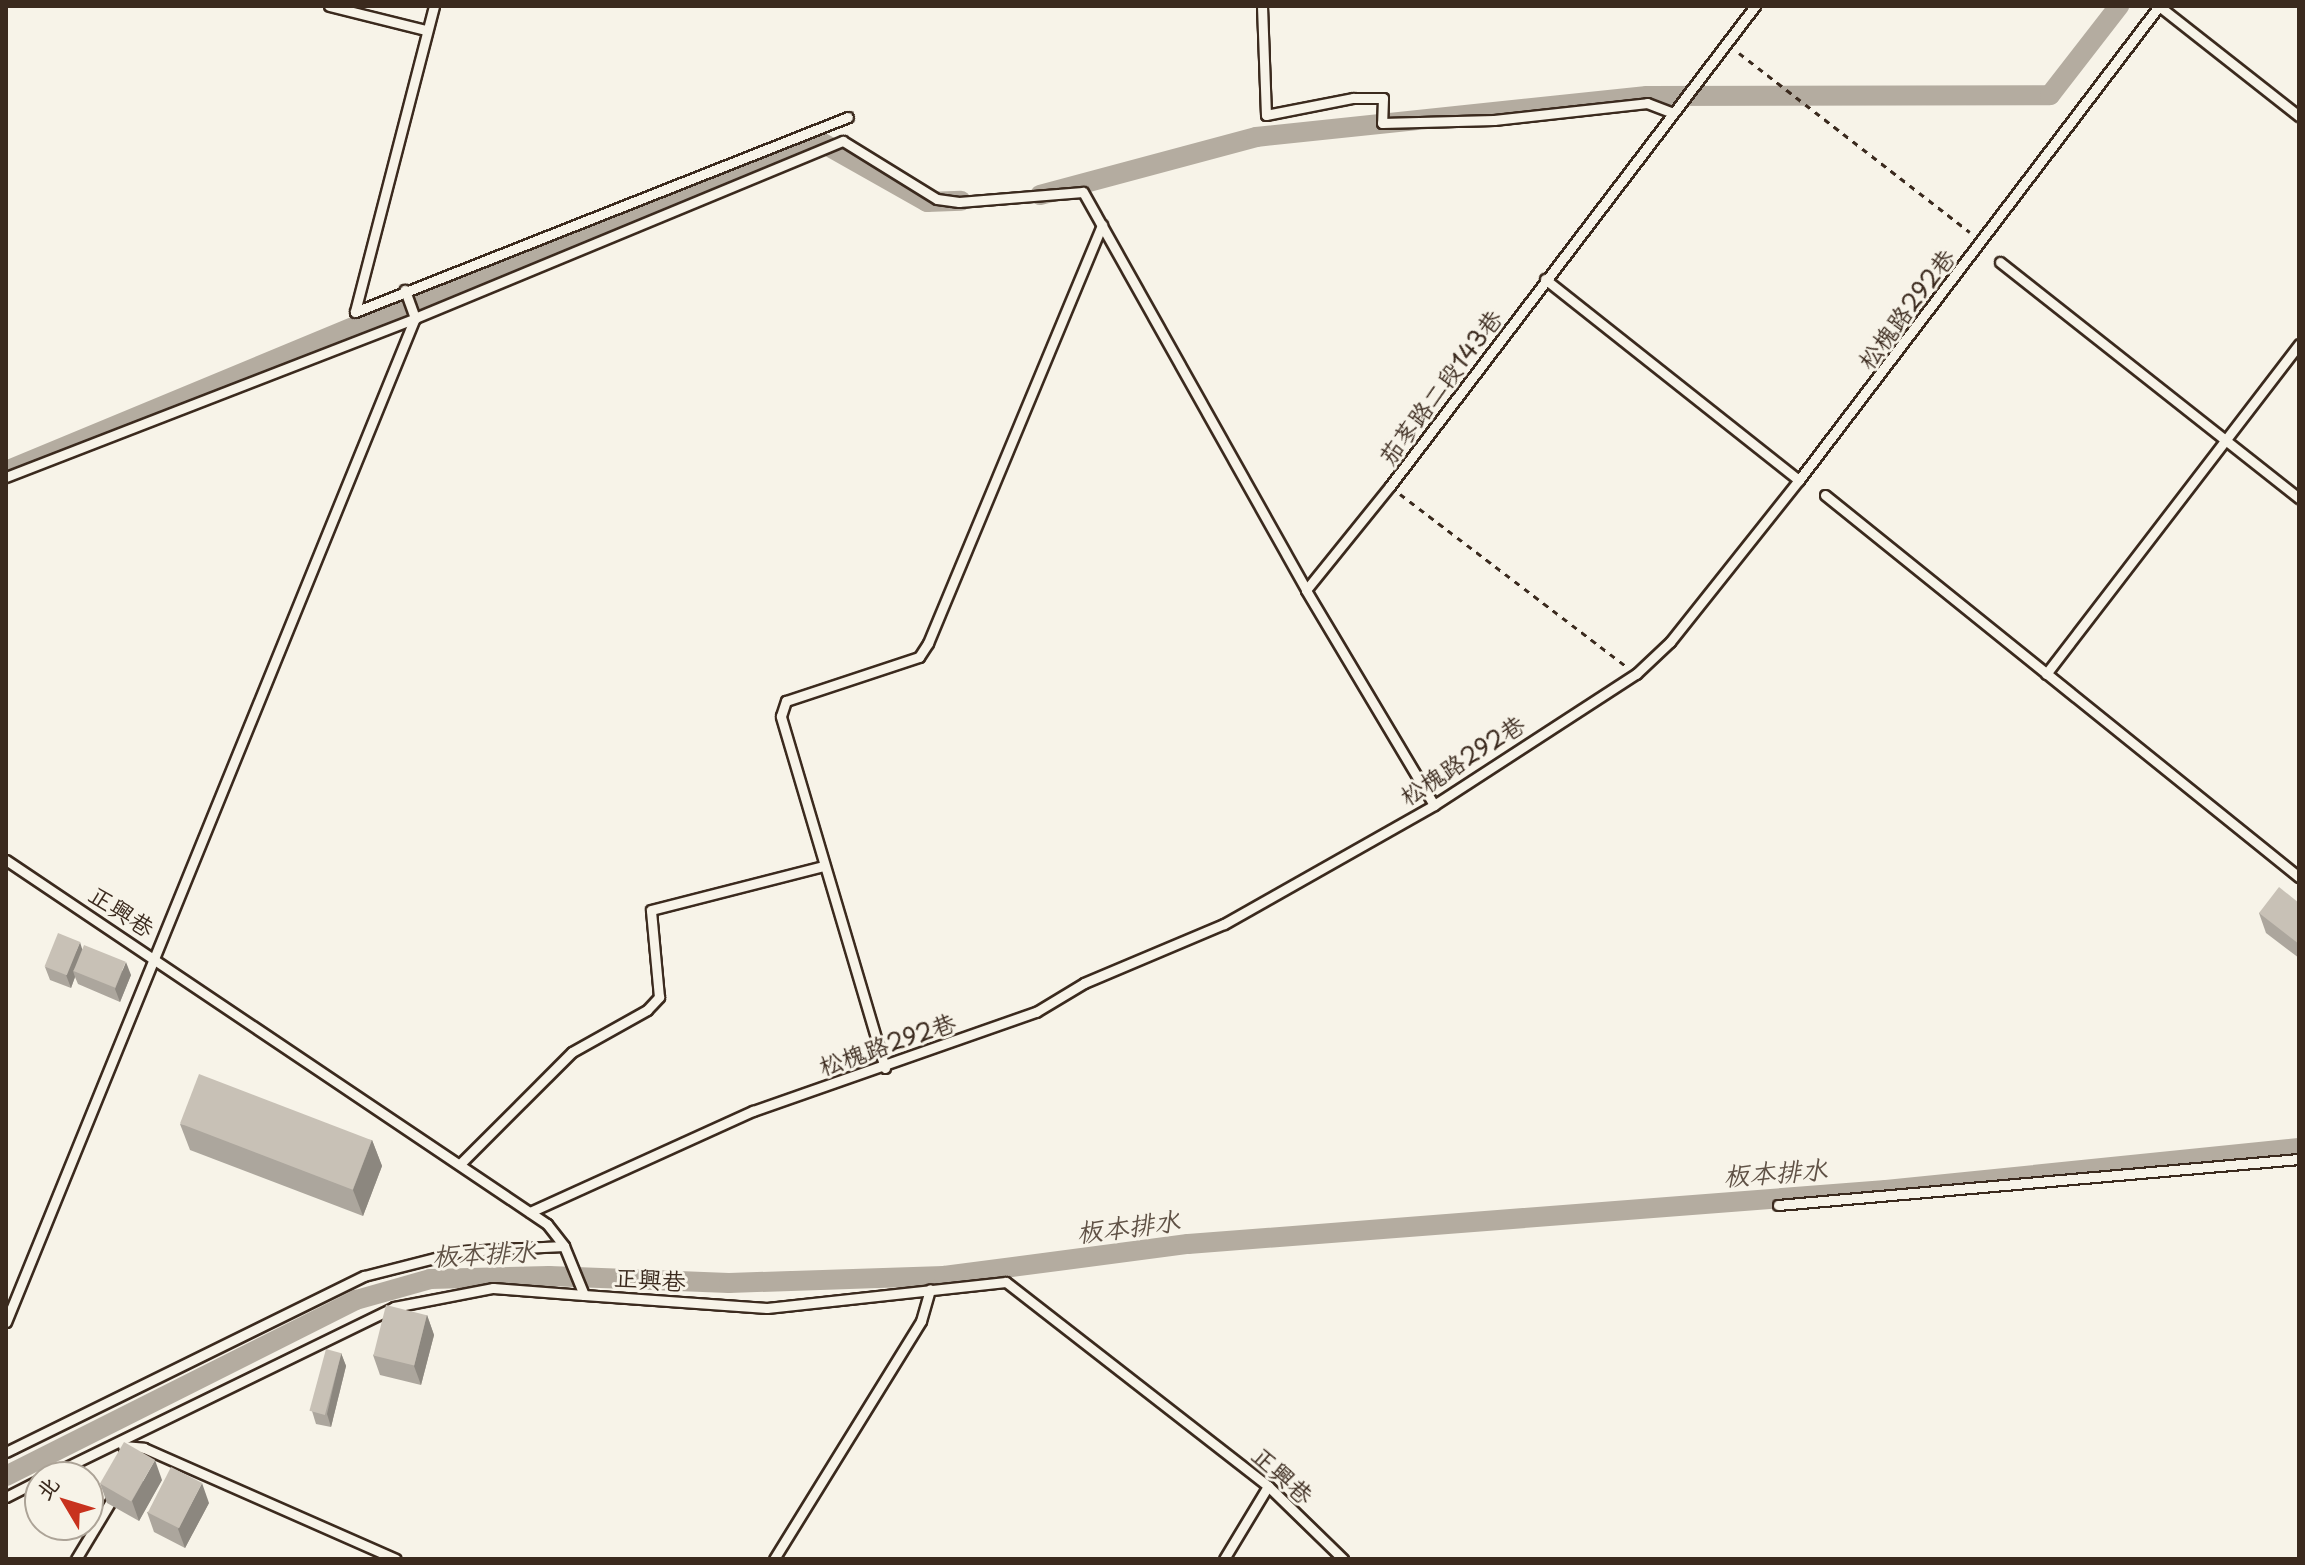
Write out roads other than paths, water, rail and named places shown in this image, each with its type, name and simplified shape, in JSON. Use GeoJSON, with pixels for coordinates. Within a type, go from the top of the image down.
{"type":"FeatureCollection","features":[{"type":"Feature","properties":{"kind":"lane"},"geometry":{"type":"LineString","coordinates":[[329,6],[426,30]]}},
{"type":"Feature","properties":{"kind":"lane"},"geometry":{"type":"LineString","coordinates":[[434,6],[355,312],[848,117]]}},
{"type":"Feature","properties":{"kind":"lane"},"geometry":{"type":"LineString","coordinates":[[1262,6],[1266,115],[1353,98],[1383,98],[1382,123],[1494,120],[1647,103],[1673,113]]}},
{"type":"Feature","properties":{"kind":"lane","name":"茄苳路二段143巷"},"geometry":{"type":"LineString","coordinates":[[1306,590],[1390,486],[1755,6]]}},
{"type":"Feature","properties":{"kind":"lane"},"geometry":{"type":"LineString","coordinates":[[2159,6],[2299,116]]}},
{"type":"Feature","properties":{"kind":"lane","name":"松槐路292巷"},"geometry":{"type":"LineString","coordinates":[[530,1212],[753,1111],[885,1068],[1036,1012],[1084,983],[1224,924],[1434,805],[1636,674],[1670,642],[1799,480],[2159,6]]}},
{"type":"Feature","properties":{"kind":"lane"},"geometry":{"type":"LineString","coordinates":[[6,477],[415,318],[843,141],[937,199],[1083,192],[1306,590],[1434,805]]}},
{"type":"Feature","properties":{"kind":"lane"},"geometry":{"type":"LineString","coordinates":[[885,1068],[781,716],[786,701],[919,657],[928,643],[1102,225]]}},
{"type":"Feature","properties":{"kind":"lane"},"geometry":{"type":"LineString","coordinates":[[2000,262],[2299,498]]}},
{"type":"Feature","properties":{"kind":"lane"},"geometry":{"type":"LineString","coordinates":[[1545,279],[1799,480]]}},
{"type":"Feature","properties":{"kind":"lane"},"geometry":{"type":"LineString","coordinates":[[6,1322],[415,318],[405,290]]}},
{"type":"Feature","properties":{"kind":"lane"},"geometry":{"type":"LineString","coordinates":[[2046,674],[2299,344]]}},
{"type":"Feature","properties":{"kind":"lane"},"geometry":{"type":"LineString","coordinates":[[1825,495],[2299,877]]}},
{"type":"Feature","properties":{"kind":"lane","name":"正興巷"},"geometry":{"type":"LineString","coordinates":[[6,860],[155,957],[530,1212],[564,1246],[582,1290],[767,1308],[1006,1282],[1268,1486],[1343,1559]]}},
{"type":"Feature","properties":{"kind":"lane"},"geometry":{"type":"LineString","coordinates":[[460,1164],[572,1052],[647,1010],[659,997],[651,910],[823,866]]}},
{"type":"Feature","properties":{"kind":"lane"},"geometry":{"type":"LineString","coordinates":[[1778,1205],[2299,1159]]}},
{"type":"Feature","properties":{"kind":"lane"},"geometry":{"type":"LineString","coordinates":[[6,1452],[364,1276],[462,1251],[564,1246]]}},
{"type":"Feature","properties":{"kind":"lane"},"geometry":{"type":"LineString","coordinates":[[79,1461],[367,1317],[421,1299],[493,1288],[582,1290]]}},
{"type":"Feature","properties":{"kind":"lane"},"geometry":{"type":"LineString","coordinates":[[774,1559],[921,1321],[930,1289]]}},
{"type":"Feature","properties":{"kind":"lane"},"geometry":{"type":"LineString","coordinates":[[137,1460],[144,1448],[148,1426]]}},
{"type":"Feature","properties":{"kind":"lane"},"geometry":{"type":"LineString","coordinates":[[112,1445],[144,1448],[396,1559]]}},
{"type":"Feature","properties":{"kind":"lane"},"geometry":{"type":"LineString","coordinates":[[76,1559],[121,1485]]}},
{"type":"Feature","properties":{"kind":"lane"},"geometry":{"type":"LineString","coordinates":[[1224,1559],[1268,1486]]}},
{"type":"Feature","properties":{"kind":"lane"},"geometry":{"type":"LineString","coordinates":[[6,1497],[24,1488]]}},
{"type":"Feature","properties":{"kind":"waterway"},"geometry":{"type":"LineString","coordinates":[[1040,195],[1256,137],[1647,96],[2050,95],[2119,6]]}},
{"type":"Feature","properties":{"kind":"waterway"},"geometry":{"type":"LineString","coordinates":[[6,471],[587,230],[821,142],[927,202],[961,201]]}},
{"type":"Feature","properties":{"kind":"waterway","name":"板本排水"},"geometry":{"type":"LineString","coordinates":[[6,1476],[356,1300],[430,1279],[549,1276],[729,1283],[944,1276],[1188,1244],[1886,1190],[2299,1148]]}}]}
